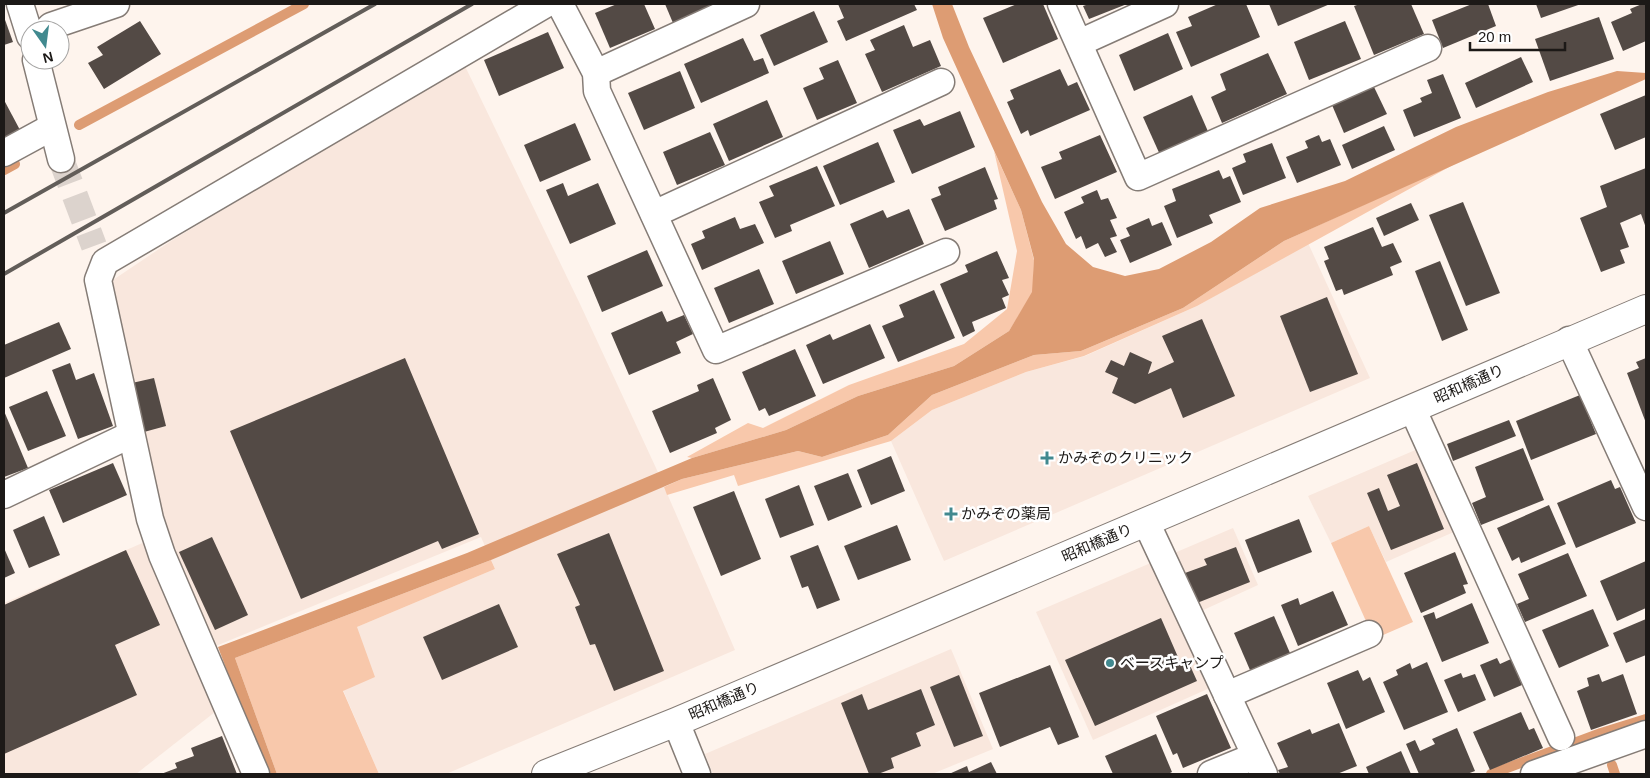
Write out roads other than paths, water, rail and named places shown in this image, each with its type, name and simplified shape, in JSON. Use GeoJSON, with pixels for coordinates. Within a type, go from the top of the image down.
{"type":"FeatureCollection","features":[{"type":"Feature","properties":{"kind":"main road","name":"昭和橋通り"},"geometry":{"type":"LineString","coordinates":[[546,774],[676,722],[1412,410],[1568,340],[1646,309]]}},
{"type":"Feature","properties":{"kind":"street"},"geometry":{"type":"LineString","coordinates":[[20,4],[25,20]]}},
{"type":"Feature","properties":{"kind":"street"},"geometry":{"type":"LineString","coordinates":[[69,20],[116,4]]}},
{"type":"Feature","properties":{"kind":"street"},"geometry":{"type":"LineString","coordinates":[[256,774],[162,555],[150,519],[130,435],[98,280],[100,254],[546,4]]}},
{"type":"Feature","properties":{"kind":"street"},"geometry":{"type":"LineString","coordinates":[[560,4],[596,73],[598,91],[716,350],[946,252]]}},
{"type":"Feature","properties":{"kind":"street"},"geometry":{"type":"LineString","coordinates":[[596,73],[746,4]]}},
{"type":"Feature","properties":{"kind":"street"},"geometry":{"type":"LineString","coordinates":[[1061,4],[1138,177],[1428,48]]}},
{"type":"Feature","properties":{"kind":"street"},"geometry":{"type":"LineString","coordinates":[[1078,43],[1165,4]]}},
{"type":"Feature","properties":{"kind":"street"},"geometry":{"type":"LineString","coordinates":[[38,70],[61,159]]}},
{"type":"Feature","properties":{"kind":"street"},"geometry":{"type":"LineString","coordinates":[[654,214],[941,82]]}},
{"type":"Feature","properties":{"kind":"street"},"geometry":{"type":"LineString","coordinates":[[4,153],[52,127]]}},
{"type":"Feature","properties":{"kind":"street"},"geometry":{"type":"LineString","coordinates":[[1568,340],[1646,507]]}},
{"type":"Feature","properties":{"kind":"street"},"geometry":{"type":"LineString","coordinates":[[1412,410],[1561,736]]}},
{"type":"Feature","properties":{"kind":"street"},"geometry":{"type":"LineString","coordinates":[[4,495],[130,435]]}},
{"type":"Feature","properties":{"kind":"street"},"geometry":{"type":"LineString","coordinates":[[1146,522],[1260,765],[1211,774]]}},
{"type":"Feature","properties":{"kind":"street"},"geometry":{"type":"LineString","coordinates":[[1227,695],[1369,634]]}},
{"type":"Feature","properties":{"kind":"street"},"geometry":{"type":"LineString","coordinates":[[676,722],[697,774]]}},
{"type":"Feature","properties":{"kind":"street"},"geometry":{"type":"LineString","coordinates":[[1534,774],[1646,734]]}},
{"type":"Feature","properties":{"kind":"waterway"},"geometry":{"type":"LineString","coordinates":[[79,125],[304,4]]}},
{"type":"Feature","properties":{"kind":"waterway"},"geometry":{"type":"LineString","coordinates":[[4,170],[15,164]]}},
{"type":"Feature","properties":{"kind":"waterway"},"geometry":{"type":"LineString","coordinates":[[1491,774],[1601,733],[1646,719]]}},
{"type":"Feature","properties":{"kind":"waterway"},"geometry":{"type":"LineString","coordinates":[[1612,765],[1615,774]]}},
{"type":"Feature","properties":{"kind":"tunnel"},"geometry":{"type":"LineString","coordinates":[[61,159],[94,246]]}},
{"type":"Feature","properties":{"kind":"railway"},"geometry":{"type":"LineString","coordinates":[[4,213],[375,4]]}},
{"type":"Feature","properties":{"kind":"railway"},"geometry":{"type":"LineString","coordinates":[[4,274],[472,4]]}},
{"type":"Feature","properties":{"kind":"place","name":"かみぞのクリニック"},"geometry":{"type":"Point","coordinates":[1047,458]}},
{"type":"Feature","properties":{"kind":"place","name":"かみぞの薬局"},"geometry":{"type":"Point","coordinates":[951,514]}},
{"type":"Feature","properties":{"kind":"place","name":"ベースキャンプ"},"geometry":{"type":"Point","coordinates":[1110,663]}}]}
